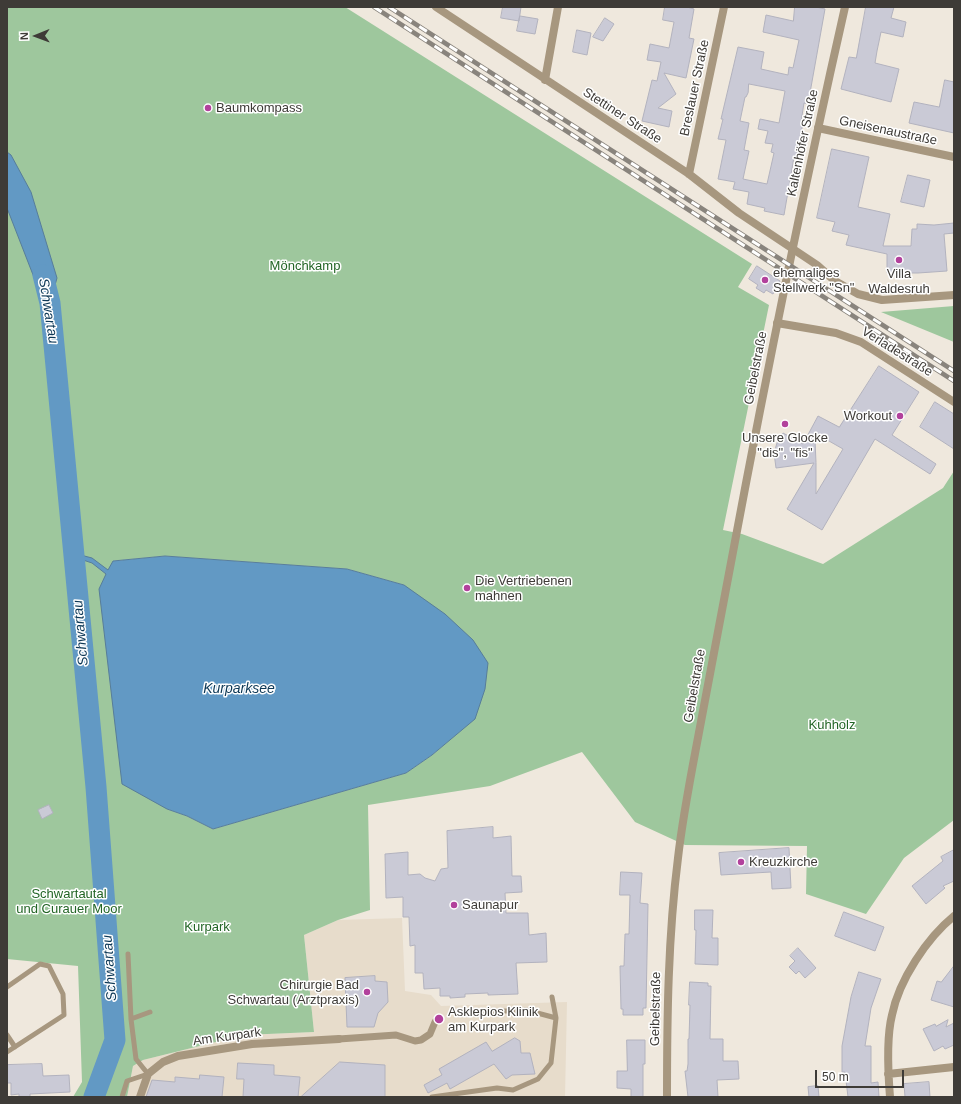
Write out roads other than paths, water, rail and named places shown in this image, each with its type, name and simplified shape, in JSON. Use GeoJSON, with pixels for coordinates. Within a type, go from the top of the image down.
{"type":"FeatureCollection","features":[{"type":"Feature","properties":{"kind":"street","name":"Stettiner Straße"},"geometry":{"type":"LineString","coordinates":[[436,7],[689,174],[740,213],[817,265],[835,281],[858,294],[882,300],[954,295]]}},
{"type":"Feature","properties":{"kind":"street"},"geometry":{"type":"LineString","coordinates":[[545,80],[558,7]]}},
{"type":"Feature","properties":{"kind":"street","name":"Breslauer Straße"},"geometry":{"type":"LineString","coordinates":[[689,174],[724,7]]}},
{"type":"Feature","properties":{"kind":"street","name":"Kaltenhöfer Straße"},"geometry":{"type":"LineString","coordinates":[[786,284],[818,128],[845,7]]}},
{"type":"Feature","properties":{"kind":"street","name":"Gneisenaustraße"},"geometry":{"type":"LineString","coordinates":[[818,128],[954,157]]}},
{"type":"Feature","properties":{"kind":"street","name":"Geibelstraße"},"geometry":{"type":"LineString","coordinates":[[668,1097],[667,1023],[670,948],[678,858],[719,622],[777,323],[786,284]]}},
{"type":"Feature","properties":{"kind":"street","name":"Verladestraße"},"geometry":{"type":"LineString","coordinates":[[777,323],[836,333],[861,342],[954,402]]}},
{"type":"Feature","properties":{"kind":"street"},"geometry":{"type":"LineString","coordinates":[[890,1097],[888,1074],[892,1015],[899,993],[908,975],[934,935],[954,916]]}},
{"type":"Feature","properties":{"kind":"street"},"geometry":{"type":"LineString","coordinates":[[338,1039],[396,1036],[415,1042],[426,1038],[430,1034],[434,1022]]}},
{"type":"Feature","properties":{"kind":"street","name":"Am Kurpark"},"geometry":{"type":"LineString","coordinates":[[148,1074],[163,1062],[178,1056],[252,1044],[338,1039]]}},
{"type":"Feature","properties":{"kind":"street"},"geometry":{"type":"LineString","coordinates":[[888,1074],[954,1067]]}},
{"type":"Feature","properties":{"kind":"street"},"geometry":{"type":"LineString","coordinates":[[140,1097],[148,1074]]}},
{"type":"Feature","properties":{"kind":"lane"},"geometry":{"type":"LineString","coordinates":[[122,1097],[127,1081],[148,1074],[136,1059],[131,1019],[128,954]]}},
{"type":"Feature","properties":{"kind":"lane"},"geometry":{"type":"LineString","coordinates":[[7,987],[40,964],[49,966],[64,994],[64,1015],[7,1052]]}},
{"type":"Feature","properties":{"kind":"lane"},"geometry":{"type":"LineString","coordinates":[[432,1097],[497,1088],[513,1090],[538,1080],[551,1063],[556,1018],[552,997]]}},
{"type":"Feature","properties":{"kind":"lane"},"geometry":{"type":"LineString","coordinates":[[485,1012],[526,1010],[556,1018]]}},
{"type":"Feature","properties":{"kind":"lane"},"geometry":{"type":"LineString","coordinates":[[131,1019],[150,1012]]}},
{"type":"Feature","properties":{"kind":"lane"},"geometry":{"type":"LineString","coordinates":[[7,1035],[15,1047]]}},
{"type":"Feature","properties":{"kind":"water"},"geometry":{"type":"Polygon","coordinates":[[[7,152],[11,155],[31,192],[57,278],[50,303],[35,280],[7,208],[7,152]]]}},
{"type":"Feature","properties":{"kind":"water","name":"Kurparksee"},"geometry":{"type":"Polygon","coordinates":[[[73,553],[92,558],[108,570],[113,561],[165,556],[347,569],[404,585],[445,614],[473,640],[488,663],[485,689],[475,719],[432,755],[406,773],[213,829],[187,816],[167,809],[122,784],[99,589],[106,574],[92,563],[74,557],[73,553]]]}},
{"type":"Feature","properties":{"kind":"waterway","name":"Schwartau"},"geometry":{"type":"LineString","coordinates":[[43,275],[50,303],[96,787],[115,1040],[94,1097]]}},
{"type":"Feature","properties":{"kind":"railway"},"geometry":{"type":"LineString","coordinates":[[374,7],[954,381]]}},
{"type":"Feature","properties":{"kind":"railway"},"geometry":{"type":"LineString","coordinates":[[389,7],[954,371]]}},
{"type":"Feature","properties":{"kind":"place","name":"Baumkompass"},"geometry":{"type":"Point","coordinates":[208,108]}},
{"type":"Feature","properties":{"kind":"place","name":"Villa Waldesruh"},"geometry":{"type":"Point","coordinates":[899,260]}},
{"type":"Feature","properties":{"kind":"place","name":"ehemaliges Stellwerk \"Sn\""},"geometry":{"type":"Point","coordinates":[765,280]}},
{"type":"Feature","properties":{"kind":"place","name":"Workout"},"geometry":{"type":"Point","coordinates":[900,416]}},
{"type":"Feature","properties":{"kind":"place","name":"Unsere Glocke \"dis\", \"fis\""},"geometry":{"type":"Point","coordinates":[785,424]}},
{"type":"Feature","properties":{"kind":"place","name":"Die Vertriebenen mahnen"},"geometry":{"type":"Point","coordinates":[467,588]}},
{"type":"Feature","properties":{"kind":"place","name":"Kreuzkirche"},"geometry":{"type":"Point","coordinates":[741,862]}},
{"type":"Feature","properties":{"kind":"place","name":"Saunapur"},"geometry":{"type":"Point","coordinates":[454,905]}},
{"type":"Feature","properties":{"kind":"place","name":"Chirurgie Bad Schwartau (Arztpraxis)"},"geometry":{"type":"Point","coordinates":[367,992]}},
{"type":"Feature","properties":{"kind":"place","name":"Asklepios Klinik am Kurpark"},"geometry":{"type":"Point","coordinates":[439,1019]}},
{"type":"Feature","properties":{"kind":"park label","name":"Mönchkamp"},"geometry":{"type":"Point","coordinates":[305,266]}},
{"type":"Feature","properties":{"kind":"park label","name":"Kuhholz"},"geometry":{"type":"Point","coordinates":[832,725]}},
{"type":"Feature","properties":{"kind":"park label","name":"Schwartautal und Curauer Moor"},"geometry":{"type":"Point","coordinates":[69,902]}},
{"type":"Feature","properties":{"kind":"park label","name":"Kurpark"},"geometry":{"type":"Point","coordinates":[207,927]}}]}
